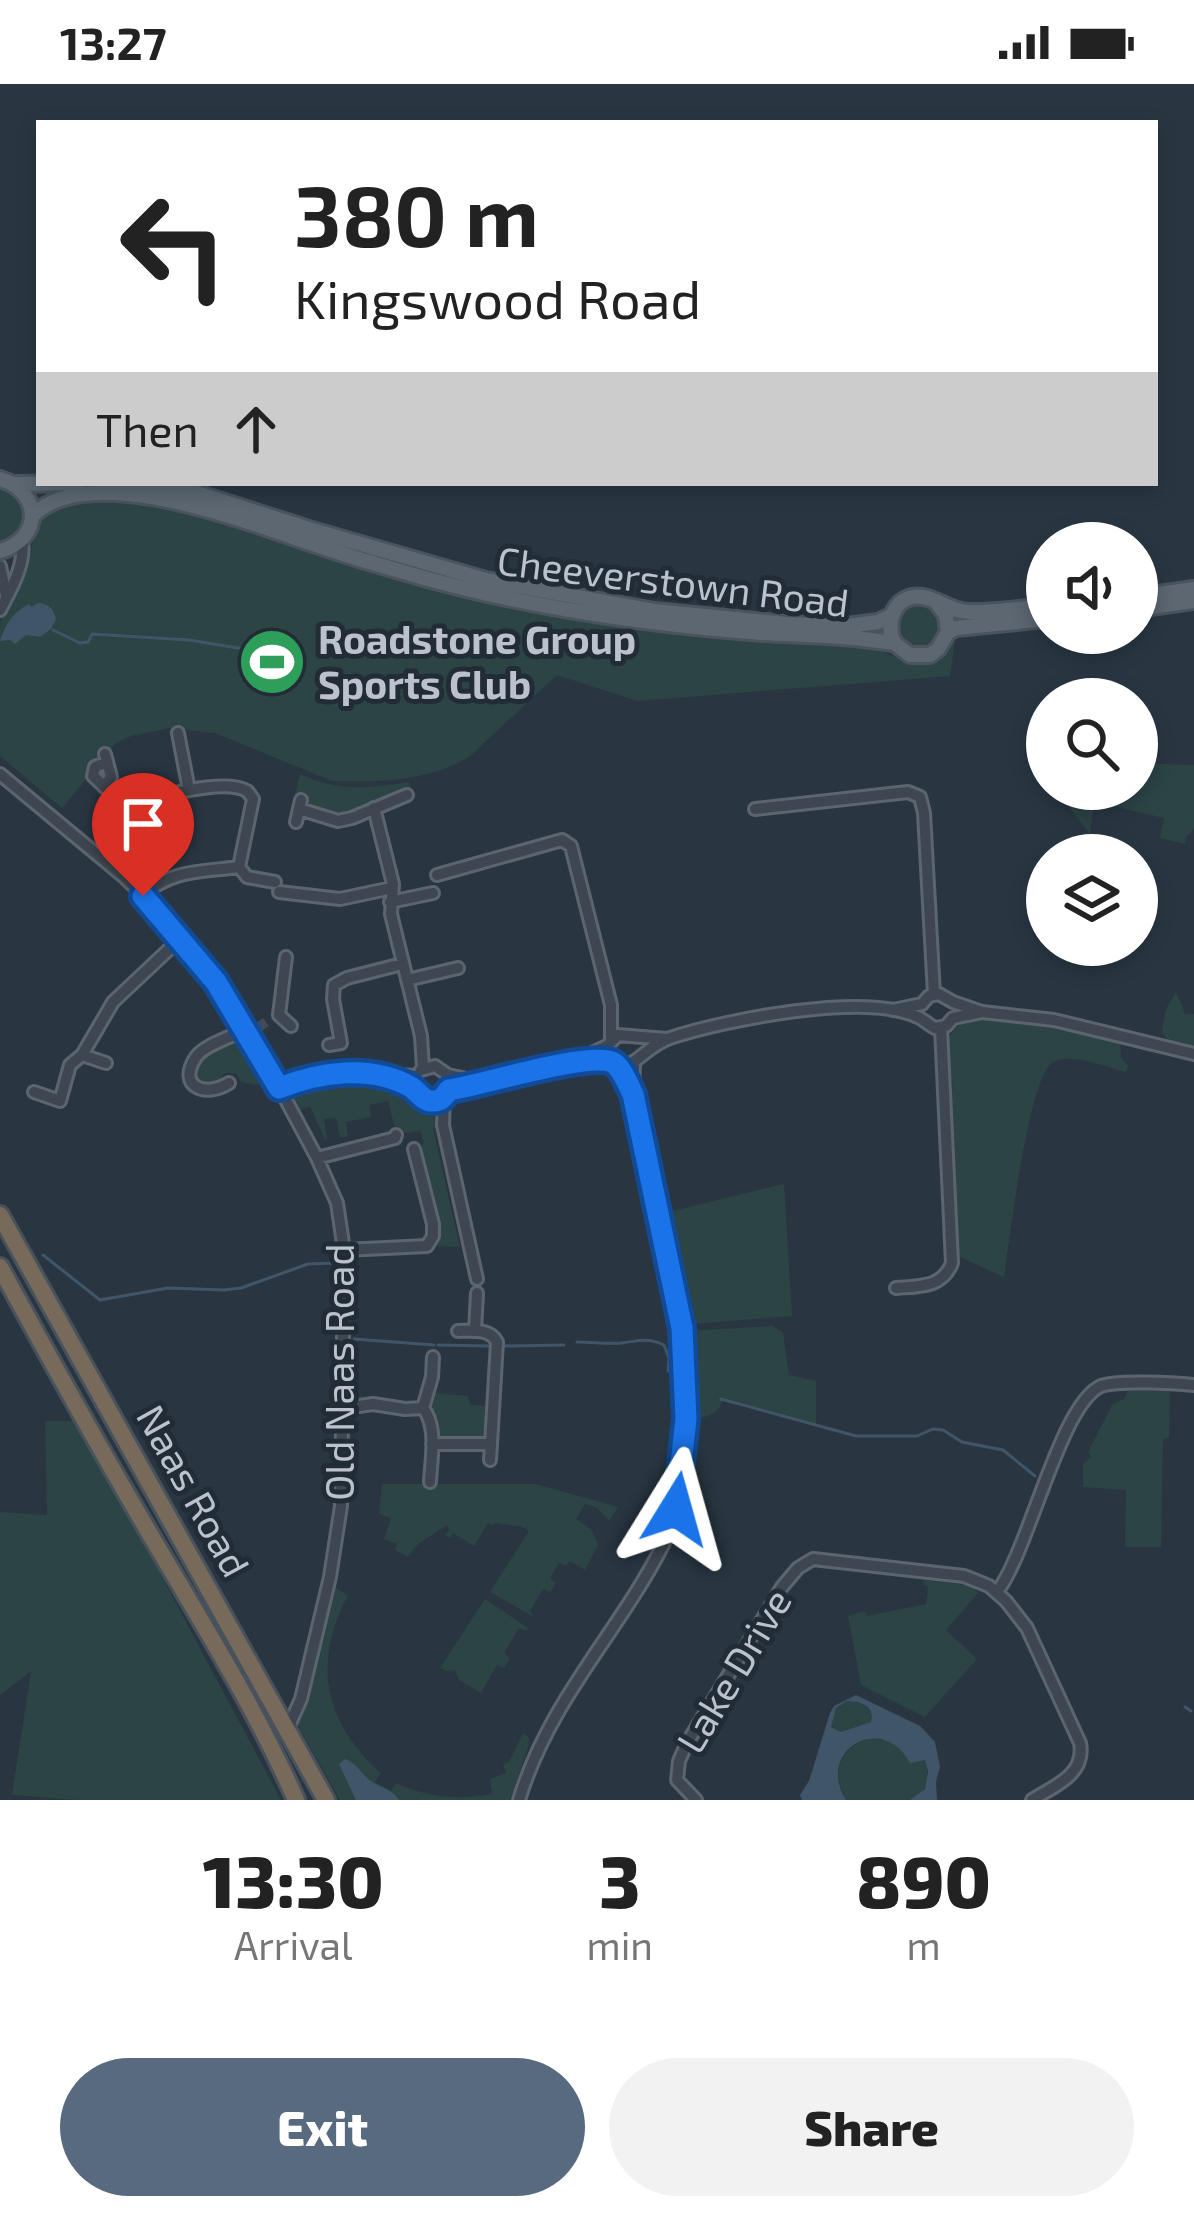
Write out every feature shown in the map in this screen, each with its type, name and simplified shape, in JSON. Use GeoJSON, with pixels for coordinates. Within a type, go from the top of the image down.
{"type":"FeatureCollection","features":[{"type":"Feature","properties":{"kind":"highway","name":"Naas Road"},"geometry":{"type":"LineString","coordinates":[[0,1215],[326,1797]]}},
{"type":"Feature","properties":{"kind":"highway","name":"Naas Road"},"geometry":{"type":"LineString","coordinates":[[0,1267],[211,1633],[292,1800]]}},
{"type":"Feature","properties":{"kind":"main road"},"geometry":{"type":"LineString","coordinates":[[0,551],[22,540],[32,516],[29,500],[8,481]]}},
{"type":"Feature","properties":{"kind":"main road","name":"Cheeverstown Road"},"geometry":{"type":"LineString","coordinates":[[164,486],[225,500],[486,580],[654,610],[847,626],[878,622],[914,597],[971,612],[1026,608]]}},
{"type":"Feature","properties":{"kind":"main road","name":"Cheeverstown Road"},"geometry":{"type":"LineString","coordinates":[[32,516],[47,502],[65,496],[119,493],[151,497],[190,504],[478,592],[675,624],[893,643],[910,656],[938,649],[956,628],[1026,621]]}},
{"type":"Feature","properties":{"kind":"main road"},"geometry":{"type":"LineString","coordinates":[[1158,594],[1194,589]]}},
{"type":"Feature","properties":{"kind":"main road"},"geometry":{"type":"LineString","coordinates":[[1158,606],[1194,601]]}},
{"type":"Feature","properties":{"kind":"main road"},"geometry":{"type":"LineString","coordinates":[[936,602],[946,615],[948,632]]}},
{"type":"Feature","properties":{"kind":"main road","name":"Cheeverstown Road"},"geometry":{"type":"LineString","coordinates":[[891,616],[893,643]]}},
{"type":"Feature","properties":{"kind":"street"},"geometry":{"type":"LineString","coordinates":[[3,604],[16,579],[25,548],[22,540]]}},
{"type":"Feature","properties":{"kind":"street"},"geometry":{"type":"LineString","coordinates":[[0,566],[3,604]]}},
{"type":"Feature","properties":{"kind":"street"},"geometry":{"type":"LineString","coordinates":[[178,733],[189,790]]}},
{"type":"Feature","properties":{"kind":"street"},"geometry":{"type":"LineString","coordinates":[[106,758],[111,777],[104,787],[125,806],[189,790],[242,789],[251,796],[254,803],[239,867],[247,878],[304,896],[340,899],[433,892]]}},
{"type":"Feature","properties":{"kind":"street","name":"Old Naas Road"},"geometry":{"type":"LineString","coordinates":[[0,774],[143,896],[255,1028],[279,1088],[337,1203],[344,1250],[341,1506],[330,1577],[297,1714],[288,1728]]}},
{"type":"Feature","properties":{"kind":"street"},"geometry":{"type":"LineString","coordinates":[[755,809],[908,792],[920,797],[934,994]]}},
{"type":"Feature","properties":{"kind":"street"},"geometry":{"type":"LineString","coordinates":[[298,810],[338,820],[407,795]]}},
{"type":"Feature","properties":{"kind":"street"},"geometry":{"type":"LineString","coordinates":[[374,808],[402,964],[421,1036],[422,1097],[573,1062],[629,1036],[667,1039],[806,1009],[890,1010],[922,1004],[934,994],[982,1012],[1097,1029],[1194,1054]]}},
{"type":"Feature","properties":{"kind":"street"},"geometry":{"type":"LineString","coordinates":[[437,875],[562,840],[571,846],[611,1005],[638,1045],[633,1094],[682,1328],[687,1405],[676,1509],[651,1566],[542,1738],[519,1800]]}},
{"type":"Feature","properties":{"kind":"street"},"geometry":{"type":"LineString","coordinates":[[122,868],[129,860],[156,885]]}},
{"type":"Feature","properties":{"kind":"street"},"geometry":{"type":"LineString","coordinates":[[143,896],[156,885],[191,871],[239,867]]}},
{"type":"Feature","properties":{"kind":"street"},"geometry":{"type":"LineString","coordinates":[[304,896],[306,879]]}},
{"type":"Feature","properties":{"kind":"street"},"geometry":{"type":"LineString","coordinates":[[34,1092],[60,1101],[70,1065],[82,1055],[112,1002],[181,938]]}},
{"type":"Feature","properties":{"kind":"street"},"geometry":{"type":"LineString","coordinates":[[280,1015],[286,957]]}},
{"type":"Feature","properties":{"kind":"street"},"geometry":{"type":"LineString","coordinates":[[329,1046],[341,1042],[334,985],[402,964]]}},
{"type":"Feature","properties":{"kind":"street"},"geometry":{"type":"LineString","coordinates":[[407,980],[458,968]]}},
{"type":"Feature","properties":{"kind":"street"},"geometry":{"type":"LineString","coordinates":[[952,1002],[953,1018]]}},
{"type":"Feature","properties":{"kind":"street"},"geometry":{"type":"LineString","coordinates":[[922,1004],[922,1019]]}},
{"type":"Feature","properties":{"kind":"street"},"geometry":{"type":"LineString","coordinates":[[611,1005],[606,1054],[633,1094]]}},
{"type":"Feature","properties":{"kind":"street"},"geometry":{"type":"LineString","coordinates":[[890,1010],[941,1028]]}},
{"type":"Feature","properties":{"kind":"street"},"geometry":{"type":"LineString","coordinates":[[941,1028],[953,1018],[982,1012]]}},
{"type":"Feature","properties":{"kind":"street"},"geometry":{"type":"LineString","coordinates":[[229,1083],[218,1090],[202,1090],[191,1083],[192,1064],[202,1050],[280,1015]]}},
{"type":"Feature","properties":{"kind":"street"},"geometry":{"type":"LineString","coordinates":[[280,1015],[291,1026]]}},
{"type":"Feature","properties":{"kind":"street"},"geometry":{"type":"LineString","coordinates":[[896,1288],[934,1284],[948,1274],[952,1263],[941,1028]]}},
{"type":"Feature","properties":{"kind":"street"},"geometry":{"type":"LineString","coordinates":[[573,1062],[624,1067],[667,1039]]}},
{"type":"Feature","properties":{"kind":"street"},"geometry":{"type":"LineString","coordinates":[[82,1055],[106,1064]]}},
{"type":"Feature","properties":{"kind":"street"},"geometry":{"type":"LineString","coordinates":[[279,1088],[337,1072],[448,1075],[486,1084]]}},
{"type":"Feature","properties":{"kind":"street"},"geometry":{"type":"LineString","coordinates":[[448,1075],[441,1096],[443,1125],[477,1279]]}},
{"type":"Feature","properties":{"kind":"street"},"geometry":{"type":"LineString","coordinates":[[361,1129],[366,1144]]}},
{"type":"Feature","properties":{"kind":"street"},"geometry":{"type":"LineString","coordinates":[[317,1158],[397,1135]]}},
{"type":"Feature","properties":{"kind":"street"},"geometry":{"type":"LineString","coordinates":[[344,1250],[427,1246],[433,1224],[414,1149]]}},
{"type":"Feature","properties":{"kind":"street"},"geometry":{"type":"LineString","coordinates":[[475,1331],[477,1293]]}},
{"type":"Feature","properties":{"kind":"street"},"geometry":{"type":"LineString","coordinates":[[458,1331],[493,1335],[497,1342],[490,1460]]}},
{"type":"Feature","properties":{"kind":"street"},"geometry":{"type":"LineString","coordinates":[[423,1408],[433,1357]]}},
{"type":"Feature","properties":{"kind":"street"},"geometry":{"type":"LineString","coordinates":[[1032,1800],[1071,1775],[1082,1754],[1027,1628],[997,1592],[1012,1567],[1059,1448],[1088,1395],[1107,1384],[1193,1384]]}},
{"type":"Feature","properties":{"kind":"street"},"geometry":{"type":"LineString","coordinates":[[344,1408],[373,1404],[423,1408]]}},
{"type":"Feature","properties":{"kind":"street"},"geometry":{"type":"LineString","coordinates":[[423,1408],[430,1417],[430,1482]]}},
{"type":"Feature","properties":{"kind":"street"},"geometry":{"type":"LineString","coordinates":[[432,1444],[490,1444]]}},
{"type":"Feature","properties":{"kind":"street","name":"Lake Drive"},"geometry":{"type":"LineString","coordinates":[[696,1800],[677,1780],[679,1761],[782,1587],[799,1568],[813,1559],[828,1559],[974,1578],[997,1592]]}},
{"type":"Feature","properties":{"kind":"green space"},"geometry":{"type":"Polygon","coordinates":[[[0,487],[18,500],[24,516],[18,531],[0,544],[0,487]]]}},
{"type":"Feature","properties":{"kind":"green space","name":"Roadstone Group Sports Club"},"geometry":{"type":"Polygon","coordinates":[[[123,497],[185,509],[363,568],[484,598],[855,642],[910,662],[932,658],[956,632],[950,676],[637,701],[557,675],[470,756],[439,771],[385,781],[332,781],[215,733],[170,728],[116,743],[62,808],[0,756],[0,623],[28,567],[36,526],[47,509],[60,503],[123,497]]]}},
{"type":"Feature","properties":{"kind":"green space"},"geometry":{"type":"Polygon","coordinates":[[[917,605],[932,612],[939,627],[932,642],[917,649],[902,642],[895,627],[902,612],[917,605]]]}},
{"type":"Feature","properties":{"kind":"green space"},"geometry":{"type":"Polygon","coordinates":[[[1158,764],[1194,765],[1194,829],[1185,844],[1160,838],[1164,818],[1129,810],[1158,810],[1158,764]]]}},
{"type":"Feature","properties":{"kind":"green space"},"geometry":{"type":"Polygon","coordinates":[[[300,774],[354,787],[409,782],[412,792],[333,816],[307,809],[305,800],[295,797],[300,774]]]}},
{"type":"Feature","properties":{"kind":"green space"},"geometry":{"type":"Polygon","coordinates":[[[1071,810],[1093,810],[1089,834],[1071,810]]]}},
{"type":"Feature","properties":{"kind":"green space"},"geometry":{"type":"Polygon","coordinates":[[[1176,992],[1185,1014],[1194,1014],[1194,1048],[1169,1042],[1162,1032],[1166,1009],[1176,992]]]}},
{"type":"Feature","properties":{"kind":"green space"},"geometry":{"type":"Polygon","coordinates":[[[976,1016],[1116,1038],[1128,1066],[1126,1072],[1061,1059],[1044,1073],[1028,1127],[1004,1277],[958,1256],[948,1101],[952,1085],[945,1054],[952,1033],[976,1016]]]}},
{"type":"Feature","properties":{"kind":"green space"},"geometry":{"type":"Polygon","coordinates":[[[241,1037],[266,1079],[258,1085],[241,1082],[236,1073],[224,1073],[219,1083],[205,1086],[195,1080],[194,1068],[207,1051],[241,1037]]]}},
{"type":"Feature","properties":{"kind":"green space"},"geometry":{"type":"Polygon","coordinates":[[[358,1083],[409,1099],[434,1117],[460,1247],[433,1246],[419,1150],[424,1142],[420,1131],[406,1133],[394,1125],[388,1101],[369,1105],[371,1117],[346,1122],[348,1136],[340,1137],[336,1118],[324,1119],[325,1140],[310,1106],[301,1110],[295,1099],[316,1087],[358,1083]]]}},
{"type":"Feature","properties":{"kind":"green space"},"geometry":{"type":"Polygon","coordinates":[[[784,1184],[792,1316],[688,1322],[664,1213],[784,1184]]]}},
{"type":"Feature","properties":{"kind":"green space"},"geometry":{"type":"Polygon","coordinates":[[[773,1326],[783,1333],[789,1375],[816,1381],[816,1424],[724,1398],[714,1413],[696,1418],[687,1331],[773,1326]]]}},
{"type":"Feature","properties":{"kind":"green space"},"geometry":{"type":"Polygon","coordinates":[[[1128,1391],[1170,1391],[1169,1438],[1163,1439],[1161,1547],[1125,1547],[1126,1490],[1083,1487],[1083,1464],[1091,1457],[1088,1452],[1112,1405],[1128,1391]]]}},
{"type":"Feature","properties":{"kind":"green space"},"geometry":{"type":"Polygon","coordinates":[[[436,1393],[467,1396],[471,1405],[486,1406],[485,1437],[440,1440],[432,1410],[436,1393]]]}},
{"type":"Feature","properties":{"kind":"green space"},"geometry":{"type":"Polygon","coordinates":[[[45,1421],[74,1421],[281,1800],[78,1800],[12,1795],[31,1671],[0,1695],[0,1512],[47,1515],[45,1421]]]}},
{"type":"Feature","properties":{"kind":"green space"},"geometry":{"type":"Polygon","coordinates":[[[382,1484],[536,1484],[618,1507],[609,1521],[596,1507],[585,1504],[576,1519],[591,1529],[598,1545],[585,1570],[570,1561],[566,1566],[559,1563],[550,1578],[556,1583],[550,1592],[543,1589],[530,1611],[534,1617],[490,1592],[529,1531],[488,1523],[474,1546],[453,1533],[450,1538],[445,1535],[447,1525],[418,1544],[408,1557],[395,1550],[397,1544],[384,1539],[391,1518],[379,1514],[382,1484]]]}},
{"type":"Feature","properties":{"kind":"green space"},"geometry":{"type":"Polygon","coordinates":[[[924,1580],[972,1586],[978,1593],[946,1630],[977,1659],[925,1717],[861,1685],[848,1616],[926,1604],[924,1580]]]}},
{"type":"Feature","properties":{"kind":"green space"},"geometry":{"type":"Polygon","coordinates":[[[332,1586],[348,1595],[330,1644],[330,1690],[347,1734],[381,1773],[375,1782],[391,1791],[396,1783],[444,1796],[492,1794],[490,1779],[506,1773],[503,1764],[509,1762],[523,1733],[529,1745],[510,1800],[340,1800],[297,1724],[332,1586]]]}},
{"type":"Feature","properties":{"kind":"green space"},"geometry":{"type":"Polygon","coordinates":[[[485,1599],[528,1628],[519,1628],[504,1653],[510,1658],[504,1668],[497,1665],[481,1693],[459,1680],[455,1670],[440,1668],[485,1599]]]}},
{"type":"Feature","properties":{"kind":"green space"},"geometry":{"type":"Polygon","coordinates":[[[847,1701],[868,1708],[871,1722],[841,1732],[830,1726],[836,1708],[847,1701]]]}},
{"type":"Feature","properties":{"kind":"green space"},"geometry":{"type":"Polygon","coordinates":[[[870,1738],[891,1742],[906,1755],[925,1759],[927,1778],[921,1793],[910,1800],[846,1800],[839,1780],[841,1762],[851,1748],[870,1738]]]}},
{"type":"Feature","properties":{"kind":"water"},"geometry":{"type":"Polygon","coordinates":[[[38,603],[54,612],[51,629],[40,637],[26,635],[15,644],[0,641],[14,615],[38,603]]]}},
{"type":"Feature","properties":{"kind":"water"},"geometry":{"type":"Polygon","coordinates":[[[856,1695],[920,1726],[935,1742],[940,1767],[937,1800],[910,1800],[925,1789],[925,1760],[910,1763],[898,1748],[869,1739],[845,1753],[839,1766],[846,1800],[802,1800],[834,1706],[856,1695]],[[847,1701],[836,1708],[831,1727],[841,1732],[871,1722],[869,1708],[847,1701]]]}},
{"type":"Feature","properties":{"kind":"water"},"geometry":{"type":"Polygon","coordinates":[[[345,1759],[399,1800],[356,1800],[339,1764],[345,1759]]]}},
{"type":"Feature","properties":{"kind":"waterway"},"geometry":{"type":"LineString","coordinates":[[53,630],[80,643],[88,642],[92,634],[189,640],[250,650]]}},
{"type":"Feature","properties":{"kind":"waterway"},"geometry":{"type":"LineString","coordinates":[[43,1255],[100,1300],[168,1288],[241,1288],[308,1264],[336,1263]]}},
{"type":"Feature","properties":{"kind":"waterway"},"geometry":{"type":"LineString","coordinates":[[354,1339],[434,1345]]}},
{"type":"Feature","properties":{"kind":"waterway"},"geometry":{"type":"LineString","coordinates":[[577,1342],[658,1343],[664,1345],[669,1358],[668,1371]]}},
{"type":"Feature","properties":{"kind":"waterway"},"geometry":{"type":"LineString","coordinates":[[438,1345],[490,1346]]}},
{"type":"Feature","properties":{"kind":"waterway"},"geometry":{"type":"LineString","coordinates":[[502,1346],[564,1345]]}},
{"type":"Feature","properties":{"kind":"waterway"},"geometry":{"type":"LineString","coordinates":[[721,1399],[856,1436],[917,1436],[943,1430],[962,1442],[1003,1450],[1035,1476]]}},
{"type":"Feature","properties":{"kind":"waterway"},"geometry":{"type":"LineString","coordinates":[[1185,1707],[1191,1711]]}},
{"type":"Feature","properties":{"kind":"tunnel"},"geometry":{"type":"LineString","coordinates":[[258,1028],[266,1022]]}},
{"type":"Feature","properties":{"kind":"place","name":"Roadstone Group Sports Club"},"geometry":{"type":"Point","coordinates":[272,662]}},
{"type":"Feature","properties":{"kind":"route"},"geometry":{"type":"LineString","coordinates":[[143,896],[216,982],[279,1088],[337,1072],[364,1074],[416,1089],[426,1100],[435,1101],[449,1090],[573,1062],[617,1066],[633,1094],[682,1328],[687,1391],[676,1509]]}}]}
